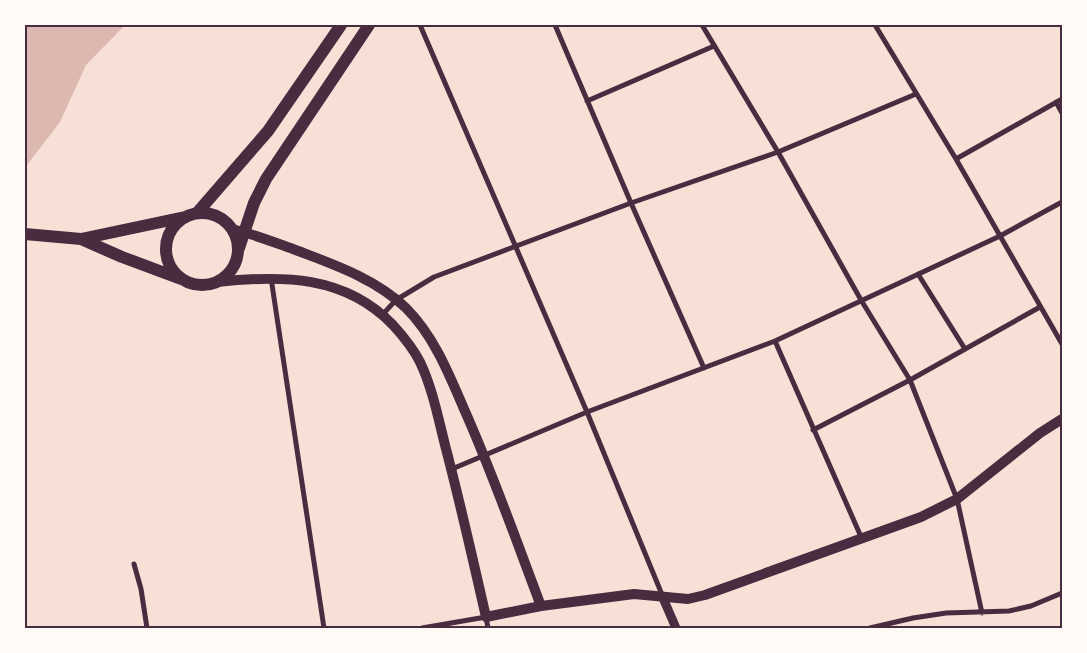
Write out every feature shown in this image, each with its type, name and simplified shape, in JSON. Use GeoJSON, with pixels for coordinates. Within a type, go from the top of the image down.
{"type":"FeatureCollection","features":[{"type":"Feature","properties":{"kind":"main road"},"geometry":{"type":"LineString","coordinates":[[190,282],[173,270],[168,260],[166,250],[172,230],[179,222],[192,215],[268,131],[341,25]]}},
{"type":"Feature","properties":{"kind":"main road"},"geometry":{"type":"LineString","coordinates":[[217,282],[233,268],[239,248],[238,230],[270,172],[369,25]]}},
{"type":"Feature","properties":{"kind":"main road"},"geometry":{"type":"LineString","coordinates":[[81,239],[113,230],[207,213],[217,216],[238,230],[324,261],[359,276],[396,300],[424,330],[438,352],[484,454],[541,606]]}},
{"type":"Feature","properties":{"kind":"main road"},"geometry":{"type":"LineString","coordinates":[[25,234],[81,239],[122,257],[199,285],[271,277],[318,283],[349,293],[368,303],[382,314],[405,338],[420,361],[452,469],[487,623],[541,606],[634,594],[688,599],[704,596],[921,517],[958,499],[1040,433],[1062,419]]}},
{"type":"Feature","properties":{"kind":"street"},"geometry":{"type":"LineString","coordinates":[[420,25],[587,412],[676,628]]}},
{"type":"Feature","properties":{"kind":"street"},"geometry":{"type":"LineString","coordinates":[[555,25],[704,368]]}},
{"type":"Feature","properties":{"kind":"street"},"geometry":{"type":"LineString","coordinates":[[702,25],[778,152],[861,300],[910,380],[958,499],[982,613]]}},
{"type":"Feature","properties":{"kind":"street"},"geometry":{"type":"LineString","coordinates":[[875,25],[956,159],[1062,344]]}},
{"type":"Feature","properties":{"kind":"street"},"geometry":{"type":"LineString","coordinates":[[588,102],[714,46]]}},
{"type":"Feature","properties":{"kind":"street"},"geometry":{"type":"LineString","coordinates":[[382,314],[396,300],[434,277],[631,203],[778,152],[916,94]]}},
{"type":"Feature","properties":{"kind":"street"},"geometry":{"type":"LineString","coordinates":[[956,159],[1062,98]]}},
{"type":"Feature","properties":{"kind":"street"},"geometry":{"type":"LineString","coordinates":[[1056,102],[1062,113]]}},
{"type":"Feature","properties":{"kind":"street"},"geometry":{"type":"LineString","coordinates":[[452,469],[587,412],[775,341],[1000,236],[1062,202]]}},
{"type":"Feature","properties":{"kind":"street"},"geometry":{"type":"LineString","coordinates":[[918,274],[964,349]]}},
{"type":"Feature","properties":{"kind":"street"},"geometry":{"type":"LineString","coordinates":[[271,277],[324,628]]}},
{"type":"Feature","properties":{"kind":"street"},"geometry":{"type":"LineString","coordinates":[[813,430],[910,380],[1040,307]]}},
{"type":"Feature","properties":{"kind":"street"},"geometry":{"type":"LineString","coordinates":[[775,341],[862,539]]}},
{"type":"Feature","properties":{"kind":"street"},"geometry":{"type":"LineString","coordinates":[[134,564],[147,628]]}},
{"type":"Feature","properties":{"kind":"street"},"geometry":{"type":"LineString","coordinates":[[870,628],[946,613],[1009,611],[1031,606],[1062,593]]}},
{"type":"Feature","properties":{"kind":"street"},"geometry":{"type":"LineString","coordinates":[[422,628],[487,623]]}},
{"type":"Feature","properties":{"kind":"shaded area"},"geometry":{"type":"Polygon","coordinates":[[[25,25],[125,25],[86,65],[60,122],[27,165],[27,192],[25,196],[25,25]]]}}]}
